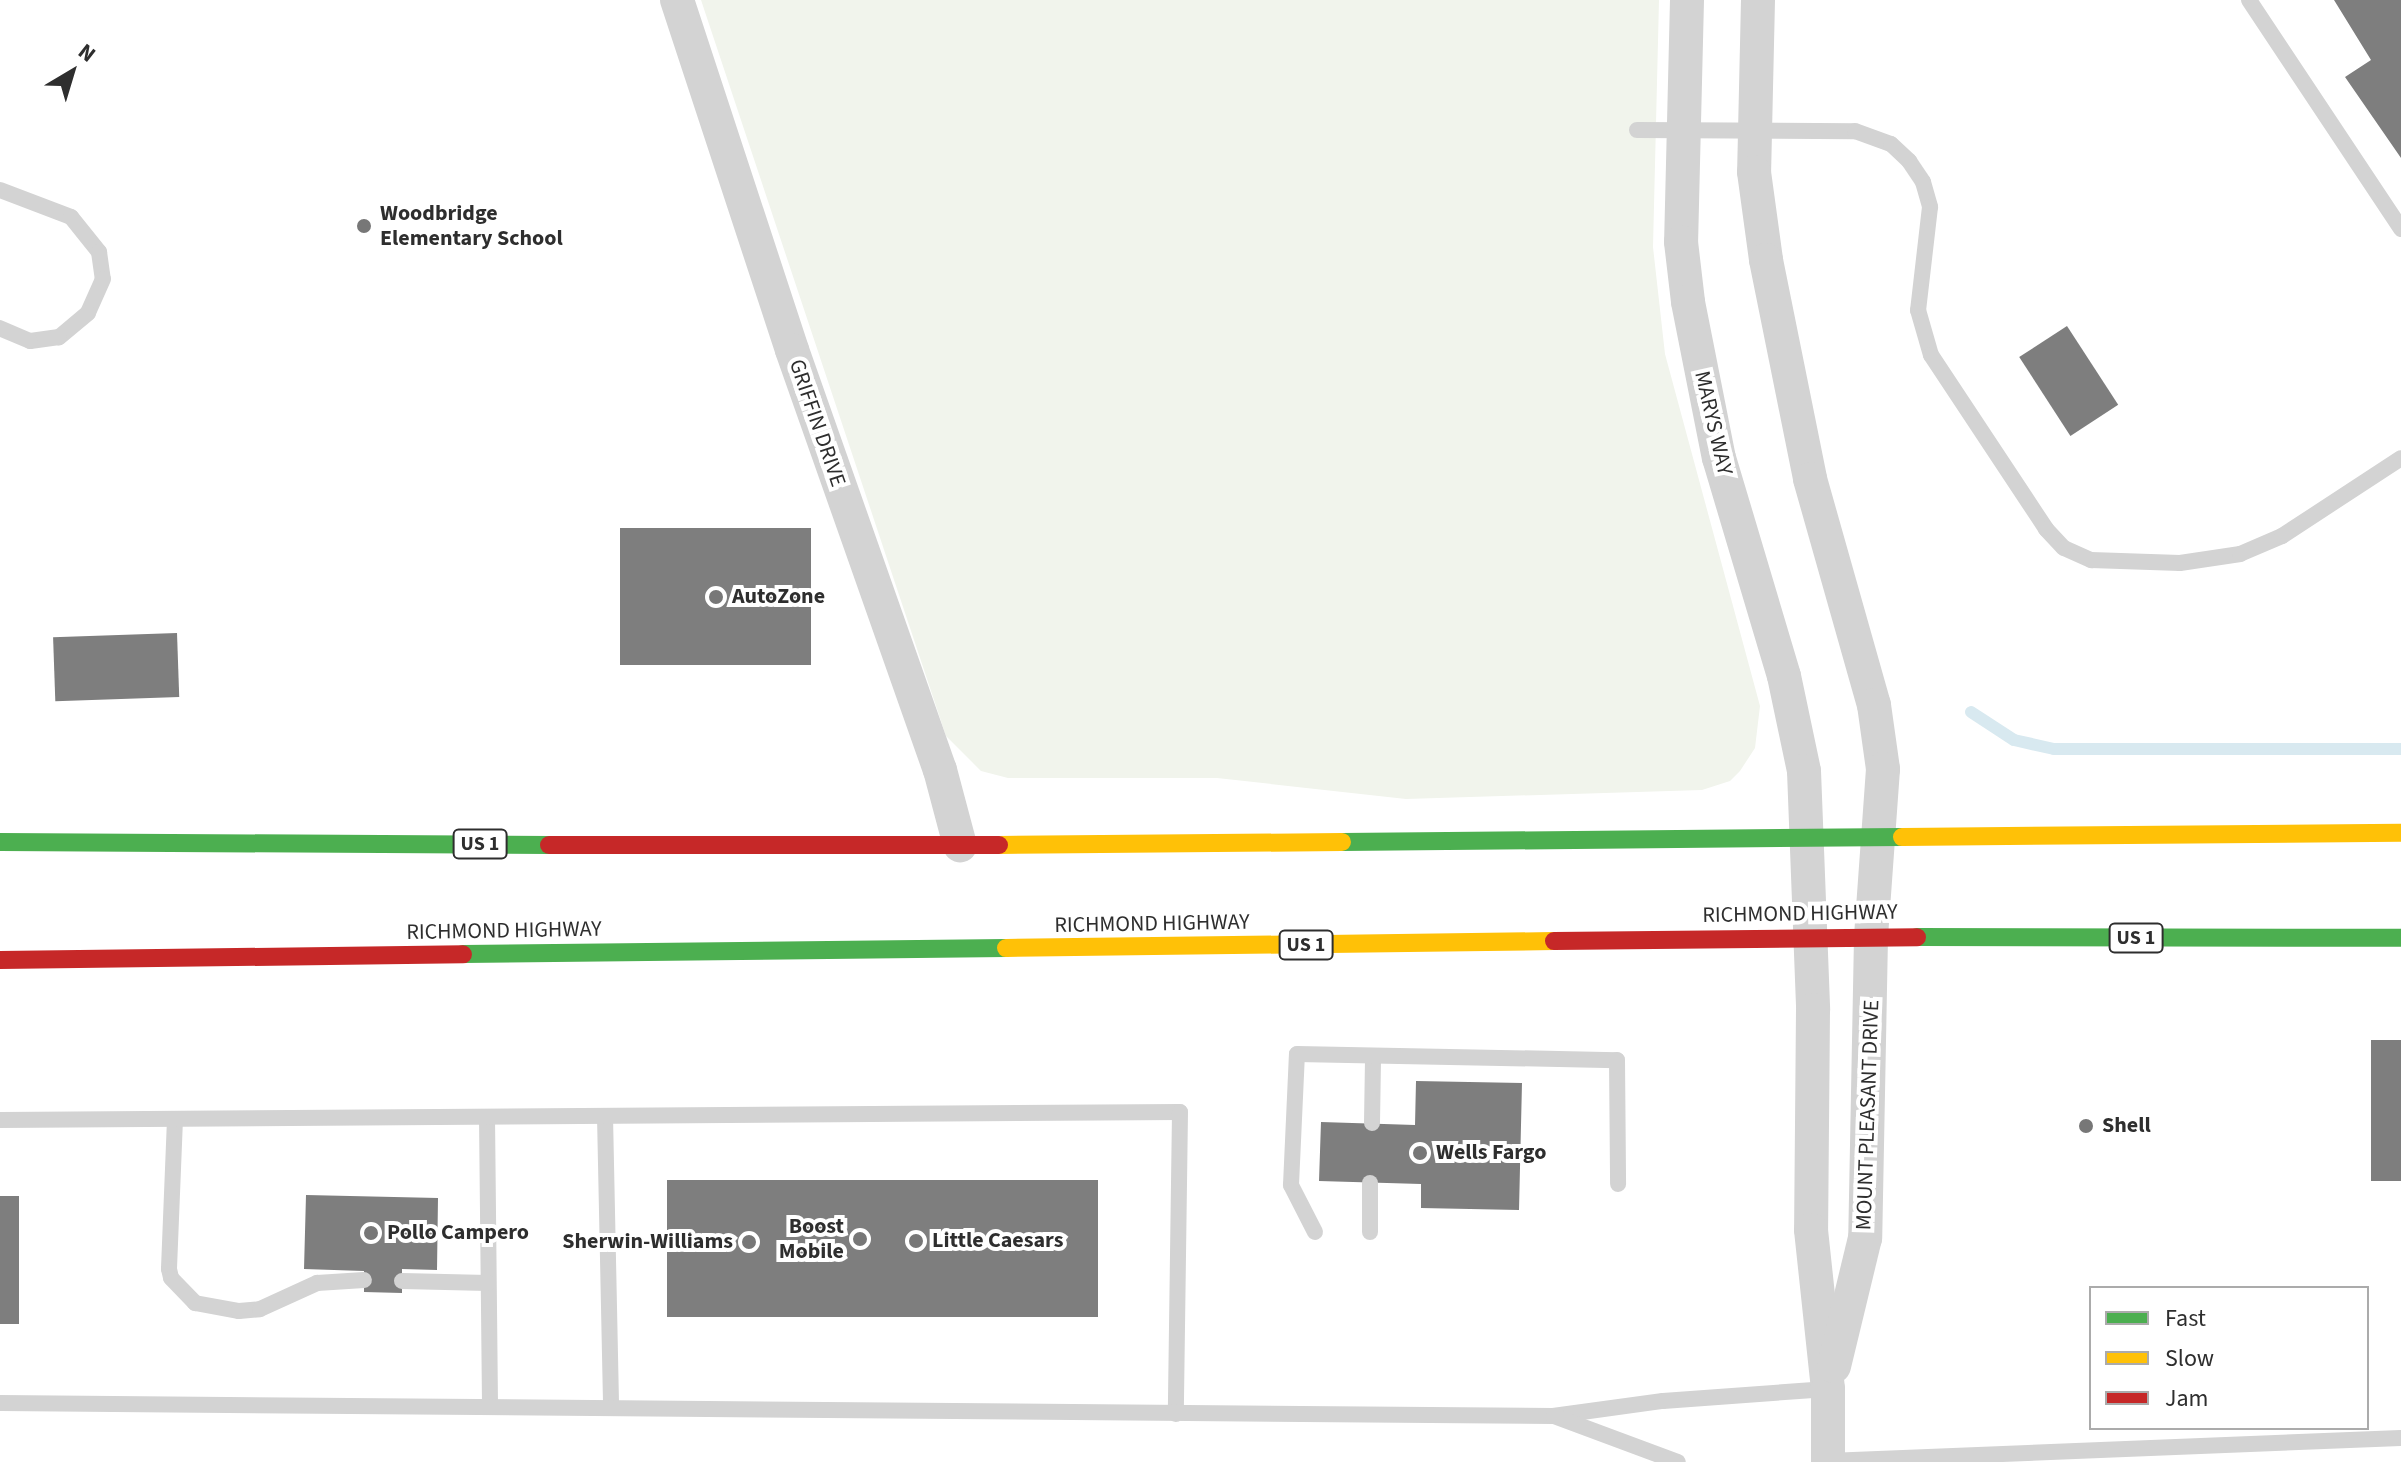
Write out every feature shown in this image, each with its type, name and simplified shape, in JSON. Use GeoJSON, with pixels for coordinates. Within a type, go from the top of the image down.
{"type":"FeatureCollection","features":[{"type":"Feature","properties":{"kind":"main road","name":"US 1"},"geometry":{"type":"LineString","coordinates":[[0,842],[960,845],[2401,833]]}},
{"type":"Feature","properties":{"kind":"main road","name":"RICHMOND HIGHWAY"},"geometry":{"type":"LineString","coordinates":[[0,960],[1871,937],[2401,938]]}},
{"type":"Feature","properties":{"kind":"street","name":"GRIFFIN DRIVE"},"geometry":{"type":"LineString","coordinates":[[677,0],[792,350],[940,770],[960,845]]}},
{"type":"Feature","properties":{"kind":"street","name":"MARYS WAY"},"geometry":{"type":"LineString","coordinates":[[1687,0],[1681,242],[1691,317],[1719,458],[1784,676],[1804,771],[1809,837]]}},
{"type":"Feature","properties":{"kind":"street"},"geometry":{"type":"LineString","coordinates":[[1758,0],[1754,172],[1780,338],[1810,479],[1874,705],[1883,769],[1880,836]]}},
{"type":"Feature","properties":{"kind":"street","name":"MOUNT PLEASANT DRIVE"},"geometry":{"type":"LineString","coordinates":[[1828,1389],[1865,1238],[1871,937],[1880,836]]}},
{"type":"Feature","properties":{"kind":"street","name":"MOUNT PLEASANT DRIVE"},"geometry":{"type":"LineString","coordinates":[[1809,837],[1811,1230],[1828,1389],[1828,1462]]}},
{"type":"Feature","properties":{"kind":"lane"},"geometry":{"type":"LineString","coordinates":[[2249,0],[2401,229]]}},
{"type":"Feature","properties":{"kind":"lane"},"geometry":{"type":"LineString","coordinates":[[1637,130],[1855,131],[1891,144],[1909,161],[1923,182],[1930,207],[1918,310],[1922,334],[2005,467],[2064,548],[2091,560],[2180,563],[2240,554],[2282,536],[2401,458]]}},
{"type":"Feature","properties":{"kind":"lane"},"geometry":{"type":"LineString","coordinates":[[0,190],[71,217],[99,252],[103,279],[88,313],[59,337],[30,341],[0,328]]}},
{"type":"Feature","properties":{"kind":"lane"},"geometry":{"type":"LineString","coordinates":[[1315,1232],[1291,1185],[1297,1054],[1617,1060],[1618,1184]]}},
{"type":"Feature","properties":{"kind":"lane"},"geometry":{"type":"LineString","coordinates":[[1372,1123],[1373,1056]]}},
{"type":"Feature","properties":{"kind":"lane"},"geometry":{"type":"LineString","coordinates":[[0,1120],[1180,1112],[1176,1414]]}},
{"type":"Feature","properties":{"kind":"lane"},"geometry":{"type":"LineString","coordinates":[[605,1116],[611,1408]]}},
{"type":"Feature","properties":{"kind":"lane"},"geometry":{"type":"LineString","coordinates":[[487,1117],[490,1407]]}},
{"type":"Feature","properties":{"kind":"lane"},"geometry":{"type":"LineString","coordinates":[[175,1119],[169,1269],[171,1278],[195,1303],[250,1310],[317,1283],[364,1280]]}},
{"type":"Feature","properties":{"kind":"lane"},"geometry":{"type":"LineString","coordinates":[[1370,1183],[1370,1232]]}},
{"type":"Feature","properties":{"kind":"lane"},"geometry":{"type":"LineString","coordinates":[[402,1281],[488,1283]]}},
{"type":"Feature","properties":{"kind":"lane"},"geometry":{"type":"LineString","coordinates":[[0,1403],[1553,1416],[1663,1401],[1828,1389]]}},
{"type":"Feature","properties":{"kind":"lane"},"geometry":{"type":"LineString","coordinates":[[1553,1416],[1678,1462]]}},
{"type":"Feature","properties":{"kind":"lane"},"geometry":{"type":"LineString","coordinates":[[1828,1462],[2149,1456],[2401,1438]]}},
{"type":"Feature","properties":{"kind":"shaded area"},"geometry":{"type":"Polygon","coordinates":[[[701,0],[1659,0],[1653,247],[1665,354],[1760,706],[1755,748],[1740,771],[1730,781],[1702,790],[1406,799],[1217,778],[1008,778],[981,771],[946,736],[701,0]]]}},
{"type":"Feature","properties":{"kind":"building"},"geometry":{"type":"Polygon","coordinates":[[[2334,0],[2401,0],[2401,158],[2345,77],[2371,60],[2334,0]]]}},
{"type":"Feature","properties":{"kind":"building"},"geometry":{"type":"Polygon","coordinates":[[[2067,326],[2118,405],[2070,436],[2019,357],[2067,326]]]}},
{"type":"Feature","properties":{"kind":"building","name":"AutoZone"},"geometry":{"type":"Polygon","coordinates":[[[620,528],[811,528],[811,665],[620,665],[620,528]]]}},
{"type":"Feature","properties":{"kind":"building"},"geometry":{"type":"Polygon","coordinates":[[[177,633],[179,697],[55,701],[53,637],[177,633]]]}},
{"type":"Feature","properties":{"kind":"building"},"geometry":{"type":"Polygon","coordinates":[[[2371,1040],[2401,1040],[2401,1181],[2371,1181],[2371,1040]]]}},
{"type":"Feature","properties":{"kind":"building","name":"Wells Fargo"},"geometry":{"type":"Polygon","coordinates":[[[1416,1081],[1522,1083],[1519,1210],[1421,1208],[1421,1184],[1319,1181],[1321,1122],[1415,1125],[1416,1081]]]}},
{"type":"Feature","properties":{"kind":"building"},"geometry":{"type":"Polygon","coordinates":[[[667,1180],[1098,1180],[1098,1317],[667,1317],[667,1180]]]}},
{"type":"Feature","properties":{"kind":"building","name":"Pollo Campero"},"geometry":{"type":"Polygon","coordinates":[[[306,1195],[438,1198],[437,1270],[402,1269],[402,1293],[364,1292],[364,1271],[304,1269],[306,1195]]]}},
{"type":"Feature","properties":{"kind":"building"},"geometry":{"type":"Polygon","coordinates":[[[0,1196],[19,1196],[19,1324],[0,1324],[0,1196]]]}},
{"type":"Feature","properties":{"kind":"waterway"},"geometry":{"type":"LineString","coordinates":[[1971,712],[2014,740],[2054,749],[2401,749]]}},
{"type":"Feature","properties":{"kind":"traffic: fast"},"geometry":{"type":"LineString","coordinates":[[1342,842],[1902,837]]}},
{"type":"Feature","properties":{"kind":"traffic: fast"},"geometry":{"type":"LineString","coordinates":[[0,842],[549,845]]}},
{"type":"Feature","properties":{"kind":"traffic: fast"},"geometry":{"type":"LineString","coordinates":[[1917,937],[2401,938]]}},
{"type":"Feature","properties":{"kind":"traffic: fast"},"geometry":{"type":"LineString","coordinates":[[463,954],[1006,948]]}},
{"type":"Feature","properties":{"kind":"traffic: slow"},"geometry":{"type":"LineString","coordinates":[[1902,837],[2401,833]]}},
{"type":"Feature","properties":{"kind":"traffic: slow"},"geometry":{"type":"LineString","coordinates":[[999,845],[1342,842]]}},
{"type":"Feature","properties":{"kind":"traffic: slow"},"geometry":{"type":"LineString","coordinates":[[1006,948],[1554,941]]}},
{"type":"Feature","properties":{"kind":"traffic: jam"},"geometry":{"type":"LineString","coordinates":[[549,845],[999,845]]}},
{"type":"Feature","properties":{"kind":"traffic: jam"},"geometry":{"type":"LineString","coordinates":[[1554,941],[1917,937]]}},
{"type":"Feature","properties":{"kind":"traffic: jam"},"geometry":{"type":"LineString","coordinates":[[0,960],[463,954]]}},
{"type":"Feature","properties":{"kind":"place","name":"Woodbridge Elementary School"},"geometry":{"type":"Point","coordinates":[364,226]}},
{"type":"Feature","properties":{"kind":"place","name":"AutoZone"},"geometry":{"type":"Point","coordinates":[716,597]}},
{"type":"Feature","properties":{"kind":"place","name":"Shell"},"geometry":{"type":"Point","coordinates":[2086,1126]}},
{"type":"Feature","properties":{"kind":"place","name":"Wells Fargo"},"geometry":{"type":"Point","coordinates":[1420,1153]}},
{"type":"Feature","properties":{"kind":"place","name":"Pollo Campero"},"geometry":{"type":"Point","coordinates":[371,1233]}},
{"type":"Feature","properties":{"kind":"place","name":"Boost Mobile"},"geometry":{"type":"Point","coordinates":[860,1239]}},
{"type":"Feature","properties":{"kind":"place","name":"Little Caesars"},"geometry":{"type":"Point","coordinates":[916,1241]}},
{"type":"Feature","properties":{"kind":"place","name":"Sherwin-Williams"},"geometry":{"type":"Point","coordinates":[749,1242]}}]}
